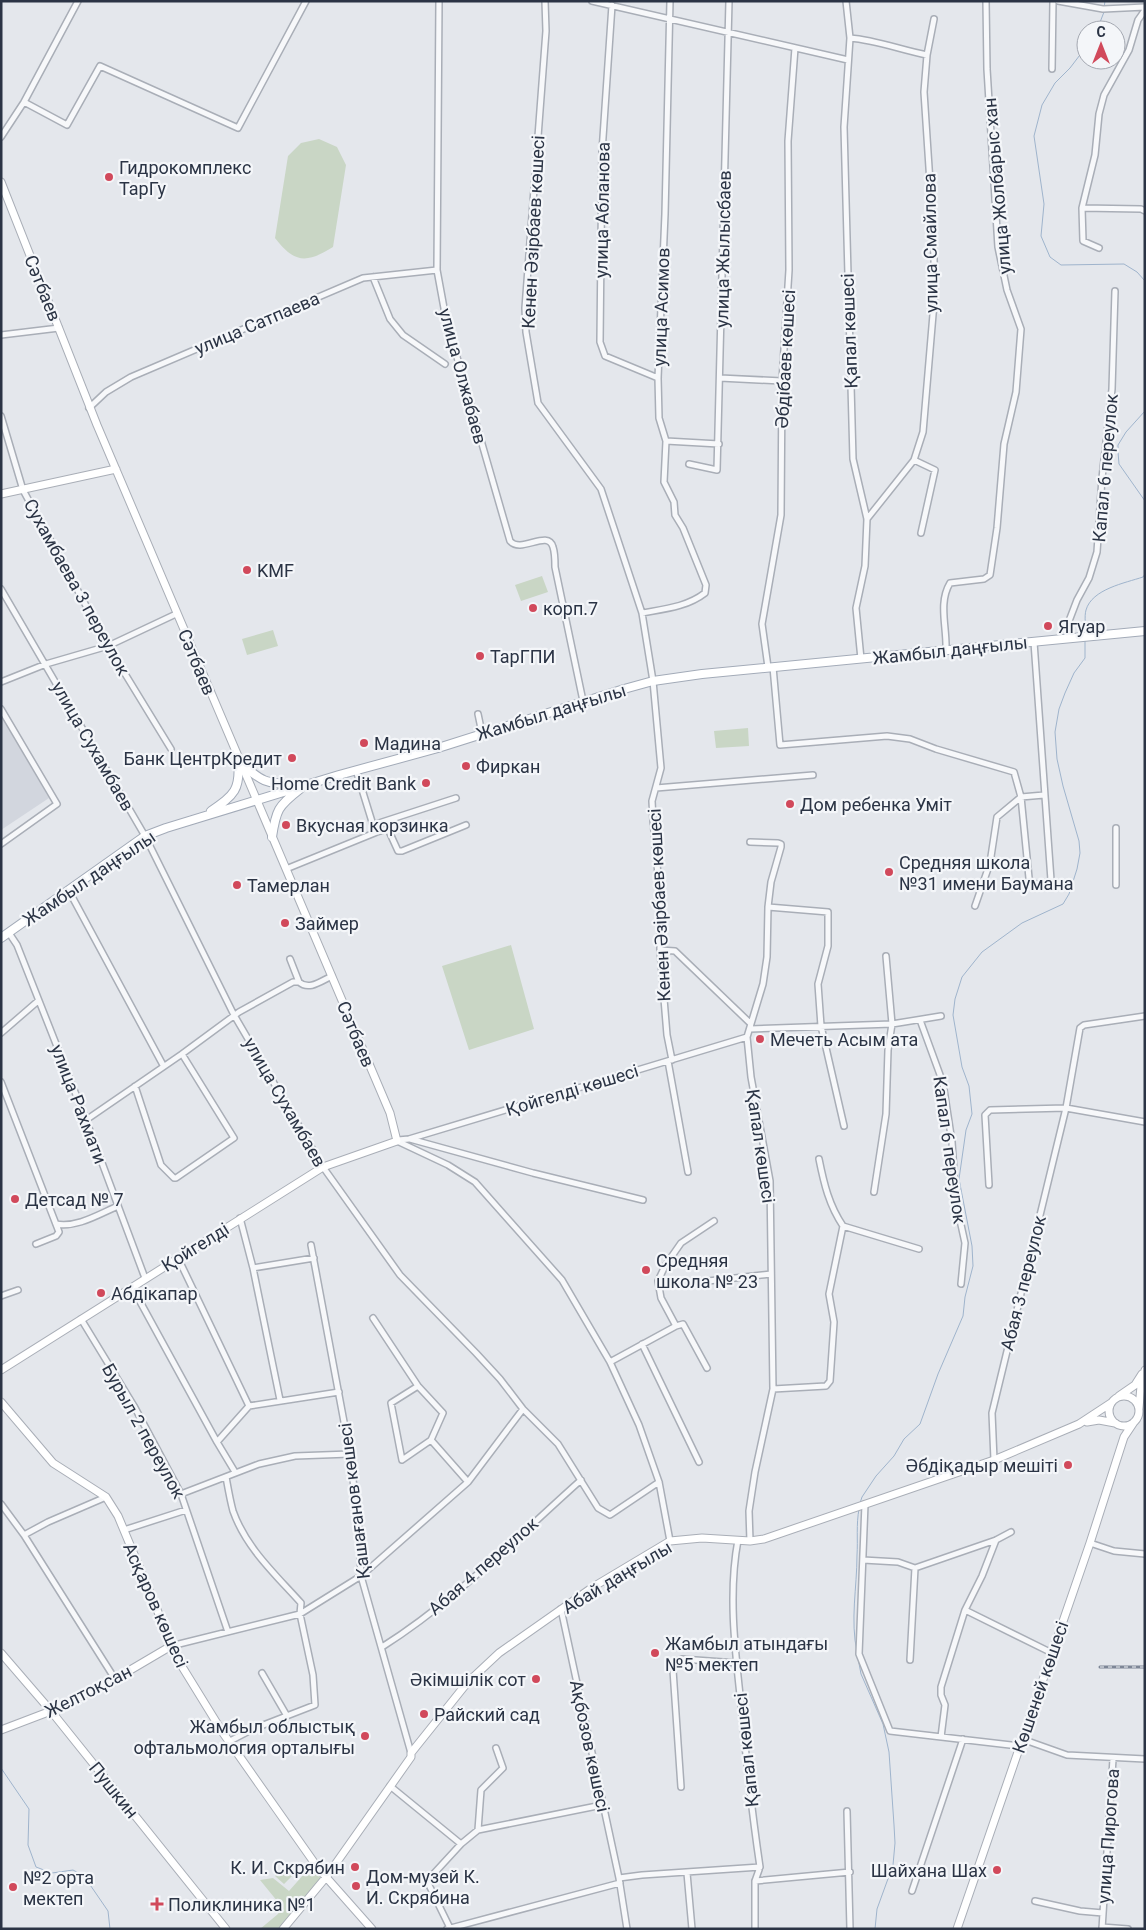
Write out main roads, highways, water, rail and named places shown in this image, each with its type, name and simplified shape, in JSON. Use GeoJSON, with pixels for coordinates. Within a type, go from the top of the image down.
{"type":"FeatureCollection","features":[{"type":"Feature","properties":{"kind":"main road","name":"Сәтбаев"},"geometry":{"type":"LineString","coordinates":[[1,182],[90,408],[238,760],[390,1113],[397,1140]]}},
{"type":"Feature","properties":{"kind":"main road"},"geometry":{"type":"LineString","coordinates":[[1,494],[116,469]]}},
{"type":"Feature","properties":{"kind":"main road","name":"Жамбыл даңғылы"},"geometry":{"type":"LineString","coordinates":[[1,938],[145,836],[206,814],[438,748],[583,701],[653,681],[770,667],[1145,632]]}},
{"type":"Feature","properties":{"kind":"main road"},"geometry":{"type":"LineString","coordinates":[[238,760],[254,775],[265,782],[305,785]]}},
{"type":"Feature","properties":{"kind":"main road"},"geometry":{"type":"LineString","coordinates":[[206,814],[230,797],[238,787],[240,777],[238,760]]}},
{"type":"Feature","properties":{"kind":"main road"},"geometry":{"type":"LineString","coordinates":[[272,837],[277,811],[286,799],[305,785]]}},
{"type":"Feature","properties":{"kind":"main road","name":"Қойгелді"},"geometry":{"type":"LineString","coordinates":[[1,1370],[323,1167],[397,1140]]}},
{"type":"Feature","properties":{"kind":"main road"},"geometry":{"type":"LineString","coordinates":[[1079,1424],[1135,1385],[1145,1369]]}},
{"type":"Feature","properties":{"kind":"main road"},"geometry":{"type":"LineString","coordinates":[[1079,1424],[1099,1420],[1126,1426],[1135,1421],[1141,1407],[1141,1386],[1145,1369]]}},
{"type":"Feature","properties":{"kind":"main road"},"geometry":{"type":"LineString","coordinates":[[1118,1397],[1129,1396],[1141,1407]]}},
{"type":"Feature","properties":{"kind":"main road","name":"Асқаров көшесі"},"geometry":{"type":"LineString","coordinates":[[1,1402],[53,1463],[106,1497],[118,1516],[183,1668],[230,1741],[318,1868],[372,1929]]}},
{"type":"Feature","properties":{"kind":"main road"},"geometry":{"type":"LineString","coordinates":[[1111,1403],[1109,1412],[1122,1434],[1122,1444]]}},
{"type":"Feature","properties":{"kind":"main road","name":"Көшеней көшесі"},"geometry":{"type":"LineString","coordinates":[[957,1929],[1020,1742],[1090,1544],[1126,1432],[1135,1421]]}},
{"type":"Feature","properties":{"kind":"main road","name":"Абай даңғылы"},"geometry":{"type":"LineString","coordinates":[[283,1929],[326,1876],[411,1757],[411,1753],[467,1683],[499,1653],[593,1587],[670,1541],[702,1538],[750,1541],[764,1539],[994,1460],[1079,1424]]}},
{"type":"Feature","properties":{"kind":"main road","name":"Желтоқсан"},"geometry":{"type":"LineString","coordinates":[[1,1730],[51,1711],[115,1679],[172,1646]]}},
{"type":"Feature","properties":{"kind":"main road","name":"Пушкин"},"geometry":{"type":"LineString","coordinates":[[1,1653],[51,1711],[226,1929]]}},
{"type":"Feature","properties":{"kind":"waterway"},"geometry":{"type":"LineString","coordinates":[[1104,8],[1105,1]]}},
{"type":"Feature","properties":{"kind":"waterway"},"geometry":{"type":"LineString","coordinates":[[1101,20],[1104,12]]}},
{"type":"Feature","properties":{"kind":"waterway"},"geometry":{"type":"LineString","coordinates":[[1076,60],[1055,83],[1042,105],[1034,136],[1044,204],[1041,236],[1050,257],[1061,265],[1124,264],[1137,272],[1145,281]]}},
{"type":"Feature","properties":{"kind":"waterway"},"geometry":{"type":"LineString","coordinates":[[1145,411],[1126,432],[1118,445],[1119,464],[1145,501]]}},
{"type":"Feature","properties":{"kind":"waterway"},"geometry":{"type":"LineString","coordinates":[[1086,634],[1085,619],[1089,603],[1102,592],[1143,577],[1145,574]]}},
{"type":"Feature","properties":{"kind":"waterway"},"geometry":{"type":"LineString","coordinates":[[860,1503],[876,1476],[894,1456],[904,1439],[920,1424],[938,1374],[963,1316],[965,1297],[973,1266],[972,1246],[959,1179],[966,1130],[972,1114],[969,1086],[962,1067],[953,1015],[955,999],[962,977],[982,952],[1022,923],[1063,904],[1069,894],[1077,869],[1080,853],[1079,841],[1057,759],[1055,732],[1059,709],[1065,693],[1074,673],[1085,658],[1085,640]]}},
{"type":"Feature","properties":{"kind":"waterway"},"geometry":{"type":"LineString","coordinates":[[857,1652],[854,1616],[859,1509]]}},
{"type":"Feature","properties":{"kind":"waterway"},"geometry":{"type":"LineString","coordinates":[[858,1658],[861,1674],[883,1724],[889,1752],[894,1825],[893,1865],[877,1909],[875,1929]]}},
{"type":"Feature","properties":{"kind":"waterway"},"geometry":{"type":"LineString","coordinates":[[1,1768],[29,1809],[28,1845],[36,1867],[52,1873],[73,1870],[84,1876],[108,1911],[110,1929]]}},
{"type":"Feature","properties":{"kind":"railway"},"geometry":{"type":"LineString","coordinates":[[1100,1667],[1145,1667]]}},
{"type":"Feature","properties":{"kind":"place","name":"Гидрокомплекс ТарГу"},"geometry":{"type":"Point","coordinates":[109,177]}},
{"type":"Feature","properties":{"kind":"place","name":"KMF"},"geometry":{"type":"Point","coordinates":[247,570]}},
{"type":"Feature","properties":{"kind":"place","name":"корп.7"},"geometry":{"type":"Point","coordinates":[533,608]}},
{"type":"Feature","properties":{"kind":"place","name":"Ягуар"},"geometry":{"type":"Point","coordinates":[1048,626]}},
{"type":"Feature","properties":{"kind":"place","name":"ТарГПИ"},"geometry":{"type":"Point","coordinates":[480,656]}},
{"type":"Feature","properties":{"kind":"place","name":"Мадина"},"geometry":{"type":"Point","coordinates":[364,743]}},
{"type":"Feature","properties":{"kind":"place","name":"Банк ЦентрКредит"},"geometry":{"type":"Point","coordinates":[292,758]}},
{"type":"Feature","properties":{"kind":"place","name":"Фиркан"},"geometry":{"type":"Point","coordinates":[466,766]}},
{"type":"Feature","properties":{"kind":"place","name":"Home Credit Bank"},"geometry":{"type":"Point","coordinates":[426,783]}},
{"type":"Feature","properties":{"kind":"place","name":"Дом ребенка Умiт"},"geometry":{"type":"Point","coordinates":[790,804]}},
{"type":"Feature","properties":{"kind":"place","name":"Вкусная корзинка"},"geometry":{"type":"Point","coordinates":[286,825]}},
{"type":"Feature","properties":{"kind":"place","name":"Средняя школа №31 имени Баумана"},"geometry":{"type":"Point","coordinates":[889,872]}},
{"type":"Feature","properties":{"kind":"place","name":"Тамерлан"},"geometry":{"type":"Point","coordinates":[237,885]}},
{"type":"Feature","properties":{"kind":"place","name":"Займер"},"geometry":{"type":"Point","coordinates":[285,923]}},
{"type":"Feature","properties":{"kind":"place","name":"Мечеть Асым ата"},"geometry":{"type":"Point","coordinates":[760,1039]}},
{"type":"Feature","properties":{"kind":"place","name":"Детсад № 7"},"geometry":{"type":"Point","coordinates":[15,1199]}},
{"type":"Feature","properties":{"kind":"place","name":"Средняя школа № 23"},"geometry":{"type":"Point","coordinates":[646,1270]}},
{"type":"Feature","properties":{"kind":"place","name":"Абдiкапар"},"geometry":{"type":"Point","coordinates":[101,1293]}},
{"type":"Feature","properties":{"kind":"place","name":"Әбдіқадыр мешіті"},"geometry":{"type":"Point","coordinates":[1068,1465]}},
{"type":"Feature","properties":{"kind":"place","name":"Жамбыл атындағы №5 мектеп"},"geometry":{"type":"Point","coordinates":[655,1653]}},
{"type":"Feature","properties":{"kind":"place","name":"Әкімшілік сот"},"geometry":{"type":"Point","coordinates":[536,1679]}},
{"type":"Feature","properties":{"kind":"place","name":"Райский сад"},"geometry":{"type":"Point","coordinates":[424,1714]}},
{"type":"Feature","properties":{"kind":"place","name":"Жамбыл облыстық офтальмология орталығы"},"geometry":{"type":"Point","coordinates":[365,1736]}},
{"type":"Feature","properties":{"kind":"place","name":"К. И. Скрябин"},"geometry":{"type":"Point","coordinates":[355,1867]}},
{"type":"Feature","properties":{"kind":"place","name":"Шайхана Шах"},"geometry":{"type":"Point","coordinates":[997,1870]}},
{"type":"Feature","properties":{"kind":"place","name":"Дом-музей К. И. Скрябина"},"geometry":{"type":"Point","coordinates":[356,1886]}},
{"type":"Feature","properties":{"kind":"place","name":"№2 орта мектеп"},"geometry":{"type":"Point","coordinates":[13,1887]}},
{"type":"Feature","properties":{"kind":"place","name":"Поликлиника №1"},"geometry":{"type":"Point","coordinates":[157,1904]}}]}
